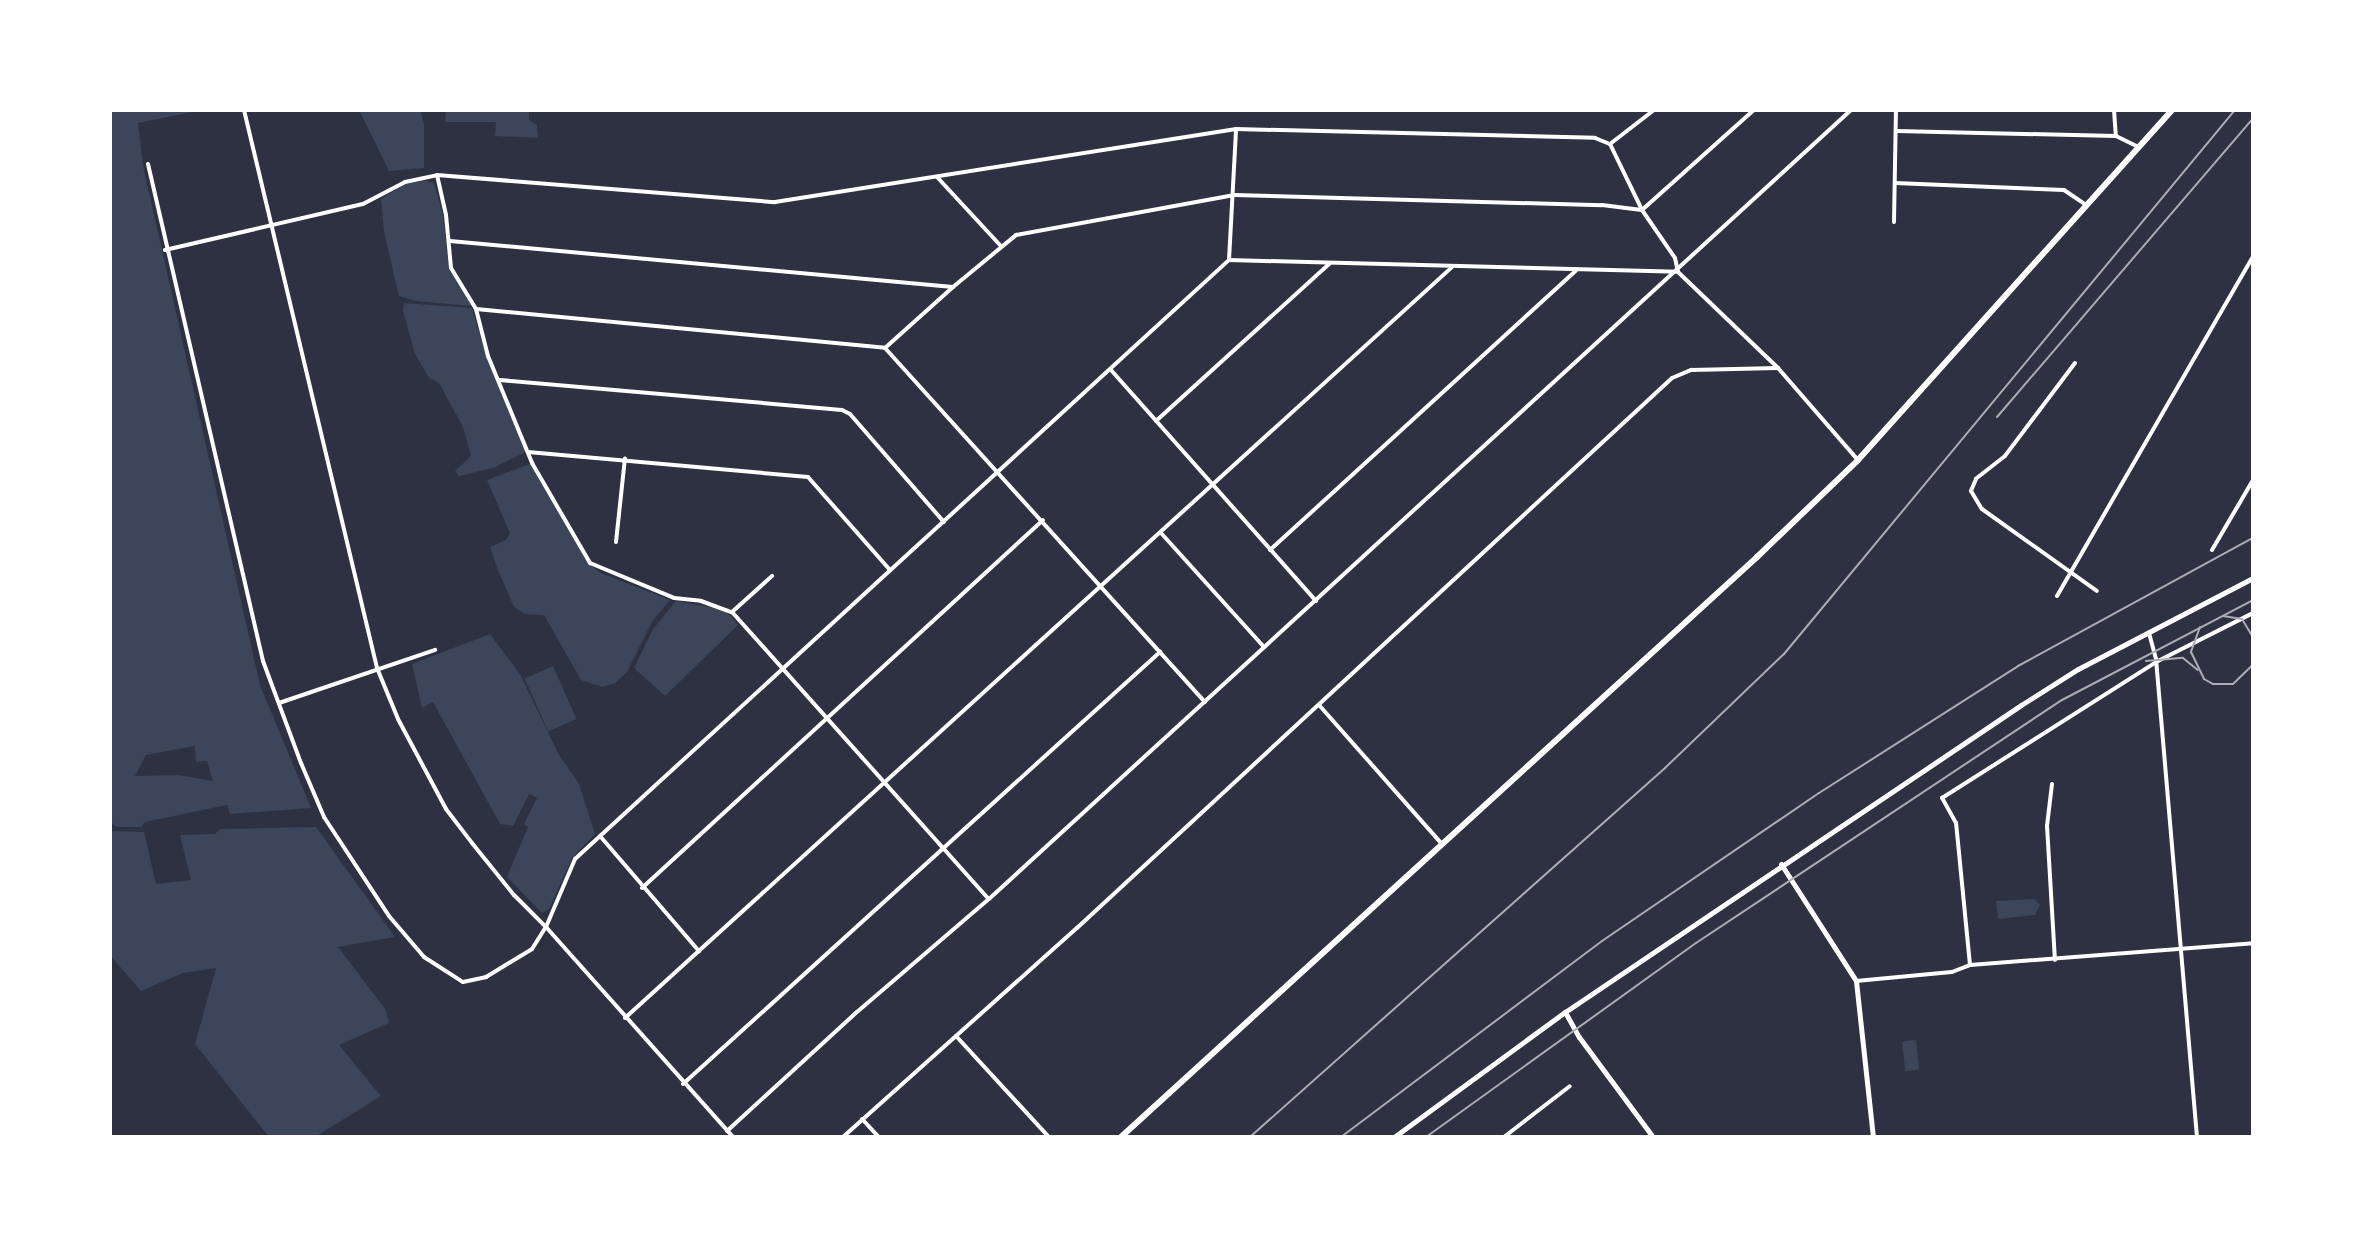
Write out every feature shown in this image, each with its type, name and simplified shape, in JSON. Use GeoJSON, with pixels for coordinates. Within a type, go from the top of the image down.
{"type":"FeatureCollection","features":[{"type":"Feature","properties":{"kind":"main road"},"geometry":{"type":"LineString","coordinates":[[1121,1137],[1858,460],[2172,110]]}},
{"type":"Feature","properties":{"kind":"main road"},"geometry":{"type":"LineString","coordinates":[[1394,1137],[1565,1012],[2021,705],[2078,669],[2253,578]]}},
{"type":"Feature","properties":{"kind":"main road"},"geometry":{"type":"LineString","coordinates":[[1781,864],[1856,981],[1873,1137]]}},
{"type":"Feature","properties":{"kind":"main road"},"geometry":{"type":"LineString","coordinates":[[1565,1012],[1579,1037],[1653,1137]]}},
{"type":"Feature","properties":{"kind":"street"},"geometry":{"type":"LineString","coordinates":[[244,110],[377,668],[420,765],[446,809],[514,895],[733,1137]]}},
{"type":"Feature","properties":{"kind":"street"},"geometry":{"type":"LineString","coordinates":[[1644,110],[1645,118]]}},
{"type":"Feature","properties":{"kind":"street"},"geometry":{"type":"LineString","coordinates":[[1610,144],[1654,110]]}},
{"type":"Feature","properties":{"kind":"street"},"geometry":{"type":"LineString","coordinates":[[885,348],[1000,245],[1016,235],[1234,195],[1602,205],[1642,210],[1754,110]]}},
{"type":"Feature","properties":{"kind":"street"},"geometry":{"type":"LineString","coordinates":[[727,1131],[857,1012],[989,899],[1660,284],[1678,272],[1684,262],[1851,110]]}},
{"type":"Feature","properties":{"kind":"street"},"geometry":{"type":"LineString","coordinates":[[1894,222],[1896,110]]}},
{"type":"Feature","properties":{"kind":"street"},"geometry":{"type":"LineString","coordinates":[[2114,110],[2116,136]]}},
{"type":"Feature","properties":{"kind":"street"},"geometry":{"type":"LineString","coordinates":[[165,250],[363,204],[405,182],[437,175],[775,202],[1236,129],[1595,138],[1610,144],[1642,210],[1675,258],[1678,272],[1778,368],[1858,460]]}},
{"type":"Feature","properties":{"kind":"street"},"geometry":{"type":"LineString","coordinates":[[148,164],[165,250],[263,661],[324,817],[389,916],[424,957],[456,980],[480,980],[532,949],[546,927],[575,859],[1229,260],[1236,129]]}},
{"type":"Feature","properties":{"kind":"street"},"geometry":{"type":"LineString","coordinates":[[1896,131],[2116,136],[2139,147]]}},
{"type":"Feature","properties":{"kind":"street"},"geometry":{"type":"LineString","coordinates":[[437,175],[450,241],[451,268],[476,309],[481,334],[528,452],[590,563],[674,598],[701,601],[732,612],[785,666],[989,899]]}},
{"type":"Feature","properties":{"kind":"street"},"geometry":{"type":"LineString","coordinates":[[936,176],[1000,245]]}},
{"type":"Feature","properties":{"kind":"street"},"geometry":{"type":"LineString","coordinates":[[1895,183],[2064,190],[2088,206]]}},
{"type":"Feature","properties":{"kind":"street"},"geometry":{"type":"LineString","coordinates":[[450,241],[953,287]]}},
{"type":"Feature","properties":{"kind":"street"},"geometry":{"type":"LineString","coordinates":[[2057,596],[2253,257]]}},
{"type":"Feature","properties":{"kind":"street"},"geometry":{"type":"LineString","coordinates":[[1229,260],[1678,272]]}},
{"type":"Feature","properties":{"kind":"street"},"geometry":{"type":"LineString","coordinates":[[1156,421],[1329,264]]}},
{"type":"Feature","properties":{"kind":"street"},"geometry":{"type":"LineString","coordinates":[[625,1018],[1452,267]]}},
{"type":"Feature","properties":{"kind":"street"},"geometry":{"type":"LineString","coordinates":[[1270,550],[1576,271]]}},
{"type":"Feature","properties":{"kind":"street"},"geometry":{"type":"LineString","coordinates":[[476,309],[885,348],[1000,471],[1205,702]]}},
{"type":"Feature","properties":{"kind":"street"},"geometry":{"type":"LineString","coordinates":[[2075,363],[2005,456],[1976,479],[1971,491],[1982,509],[2097,591]]}},
{"type":"Feature","properties":{"kind":"street"},"geometry":{"type":"LineString","coordinates":[[843,1137],[1319,705],[1672,378],[1691,370],[1778,368]]}},
{"type":"Feature","properties":{"kind":"street"},"geometry":{"type":"LineString","coordinates":[[1111,370],[1316,601]]}},
{"type":"Feature","properties":{"kind":"street"},"geometry":{"type":"LineString","coordinates":[[500,380],[842,410],[850,414],[944,522]]}},
{"type":"Feature","properties":{"kind":"street"},"geometry":{"type":"LineString","coordinates":[[528,452],[625,458],[808,477],[891,571]]}},
{"type":"Feature","properties":{"kind":"street"},"geometry":{"type":"LineString","coordinates":[[616,542],[625,458]]}},
{"type":"Feature","properties":{"kind":"street"},"geometry":{"type":"LineString","coordinates":[[2212,550],[2253,480]]}},
{"type":"Feature","properties":{"kind":"street"},"geometry":{"type":"LineString","coordinates":[[642,888],[1043,520]]}},
{"type":"Feature","properties":{"kind":"street"},"geometry":{"type":"LineString","coordinates":[[1161,533],[1265,648]]}},
{"type":"Feature","properties":{"kind":"street"},"geometry":{"type":"LineString","coordinates":[[732,612],[772,576]]}},
{"type":"Feature","properties":{"kind":"street"},"geometry":{"type":"LineString","coordinates":[[1970,965],[1956,823],[1942,798],[2156,662],[2253,613]]}},
{"type":"Feature","properties":{"kind":"street"},"geometry":{"type":"LineString","coordinates":[[2149,633],[2156,662],[2197,1137]]}},
{"type":"Feature","properties":{"kind":"street"},"geometry":{"type":"LineString","coordinates":[[279,703],[435,650]]}},
{"type":"Feature","properties":{"kind":"street"},"geometry":{"type":"LineString","coordinates":[[683,1084],[1160,652]]}},
{"type":"Feature","properties":{"kind":"street"},"geometry":{"type":"LineString","coordinates":[[1319,705],[1442,844]]}},
{"type":"Feature","properties":{"kind":"street"},"geometry":{"type":"LineString","coordinates":[[2052,784],[2047,826],[2055,960]]}},
{"type":"Feature","properties":{"kind":"street"},"geometry":{"type":"LineString","coordinates":[[600,836],[699,951]]}},
{"type":"Feature","properties":{"kind":"street"},"geometry":{"type":"LineString","coordinates":[[1856,981],[1952,972],[1970,965],[2253,943]]}},
{"type":"Feature","properties":{"kind":"street"},"geometry":{"type":"LineString","coordinates":[[955,1036],[1049,1137]]}},
{"type":"Feature","properties":{"kind":"street"},"geometry":{"type":"LineString","coordinates":[[1504,1137],[1570,1086]]}},
{"type":"Feature","properties":{"kind":"street"},"geometry":{"type":"LineString","coordinates":[[862,1119],[879,1137]]}},
{"type":"Feature","properties":{"kind":"shaded area"},"geometry":{"type":"Polygon","coordinates":[[[110,110],[203,110],[138,123],[143,166],[260,685],[311,808],[230,814],[227,805],[145,822],[141,827],[116,827],[110,821],[110,110]],[[195,746],[146,755],[135,776],[179,775],[213,781],[207,761],[196,762],[195,746]]]}},
{"type":"Feature","properties":{"kind":"shaded area"},"geometry":{"type":"Polygon","coordinates":[[[359,110],[420,110],[424,124],[424,168],[389,171],[359,110]]]}},
{"type":"Feature","properties":{"kind":"shaded area"},"geometry":{"type":"Polygon","coordinates":[[[446,110],[529,110],[529,120],[537,125],[538,138],[495,136],[496,122],[445,122],[446,110]]]}},
{"type":"Feature","properties":{"kind":"shaded area"},"geometry":{"type":"Polygon","coordinates":[[[423,180],[434,183],[443,215],[449,269],[472,306],[416,301],[399,296],[384,232],[381,199],[405,184],[423,180]]]}},
{"type":"Feature","properties":{"kind":"shaded area"},"geometry":{"type":"Polygon","coordinates":[[[404,303],[472,308],[486,356],[526,452],[493,468],[459,476],[455,471],[471,456],[463,427],[439,383],[429,378],[415,354],[403,311],[404,303]]]}},
{"type":"Feature","properties":{"kind":"shaded area"},"geometry":{"type":"Polygon","coordinates":[[[530,464],[589,564],[601,573],[670,600],[652,622],[627,672],[615,683],[602,687],[581,680],[544,615],[525,614],[514,607],[497,568],[490,547],[506,540],[510,533],[487,480],[530,464]]]}},
{"type":"Feature","properties":{"kind":"shaded area"},"geometry":{"type":"Polygon","coordinates":[[[676,601],[716,608],[729,614],[738,625],[665,696],[634,668],[653,629],[676,601]]]}},
{"type":"Feature","properties":{"kind":"shaded area"},"geometry":{"type":"Polygon","coordinates":[[[490,634],[520,674],[559,755],[579,784],[595,834],[572,858],[549,909],[542,913],[507,877],[528,827],[524,824],[537,798],[529,794],[513,826],[500,824],[433,702],[422,708],[412,664],[490,634]]]}},
{"type":"Feature","properties":{"kind":"shaded area"},"geometry":{"type":"Polygon","coordinates":[[[553,666],[577,719],[548,732],[525,679],[553,666]]]}},
{"type":"Feature","properties":{"kind":"shaded area"},"geometry":{"type":"Polygon","coordinates":[[[316,827],[395,937],[338,947],[386,1010],[389,1023],[339,1045],[381,1096],[315,1137],[269,1137],[195,1044],[216,968],[183,973],[141,991],[110,955],[110,831],[144,832],[156,884],[191,880],[180,835],[215,834],[220,829],[316,827]]]}},
{"type":"Feature","properties":{"kind":"shaded area"},"geometry":{"type":"Polygon","coordinates":[[[2034,899],[2040,905],[2035,915],[1998,919],[1996,901],[2034,899]]]}},
{"type":"Feature","properties":{"kind":"shaded area"},"geometry":{"type":"Polygon","coordinates":[[[1916,1040],[1919,1070],[1905,1071],[1902,1041],[1916,1040]]]}},
{"type":"Feature","properties":{"kind":"tram line"},"geometry":{"type":"LineString","coordinates":[[1426,1137],[1696,943],[2062,700],[2253,600]]}},
{"type":"Feature","properties":{"kind":"tram line"},"geometry":{"type":"LineString","coordinates":[[2223,616],[2242,619],[2253,637]]}},
{"type":"Feature","properties":{"kind":"tram line"},"geometry":{"type":"LineString","coordinates":[[2200,627],[2191,652],[2204,679],[2213,684],[2233,684],[2253,665]]}},
{"type":"Feature","properties":{"kind":"tram line"},"geometry":{"type":"LineString","coordinates":[[2146,661],[2183,658],[2198,670]]}},
{"type":"Feature","properties":{"kind":"railway"},"geometry":{"type":"LineString","coordinates":[[1250,1137],[1665,768],[1784,654],[2235,110]]}},
{"type":"Feature","properties":{"kind":"railway"},"geometry":{"type":"LineString","coordinates":[[1997,417],[2253,118]]}},
{"type":"Feature","properties":{"kind":"railway"},"geometry":{"type":"LineString","coordinates":[[1341,1137],[1602,941],[1819,793],[2018,666],[2253,538]]}}]}
